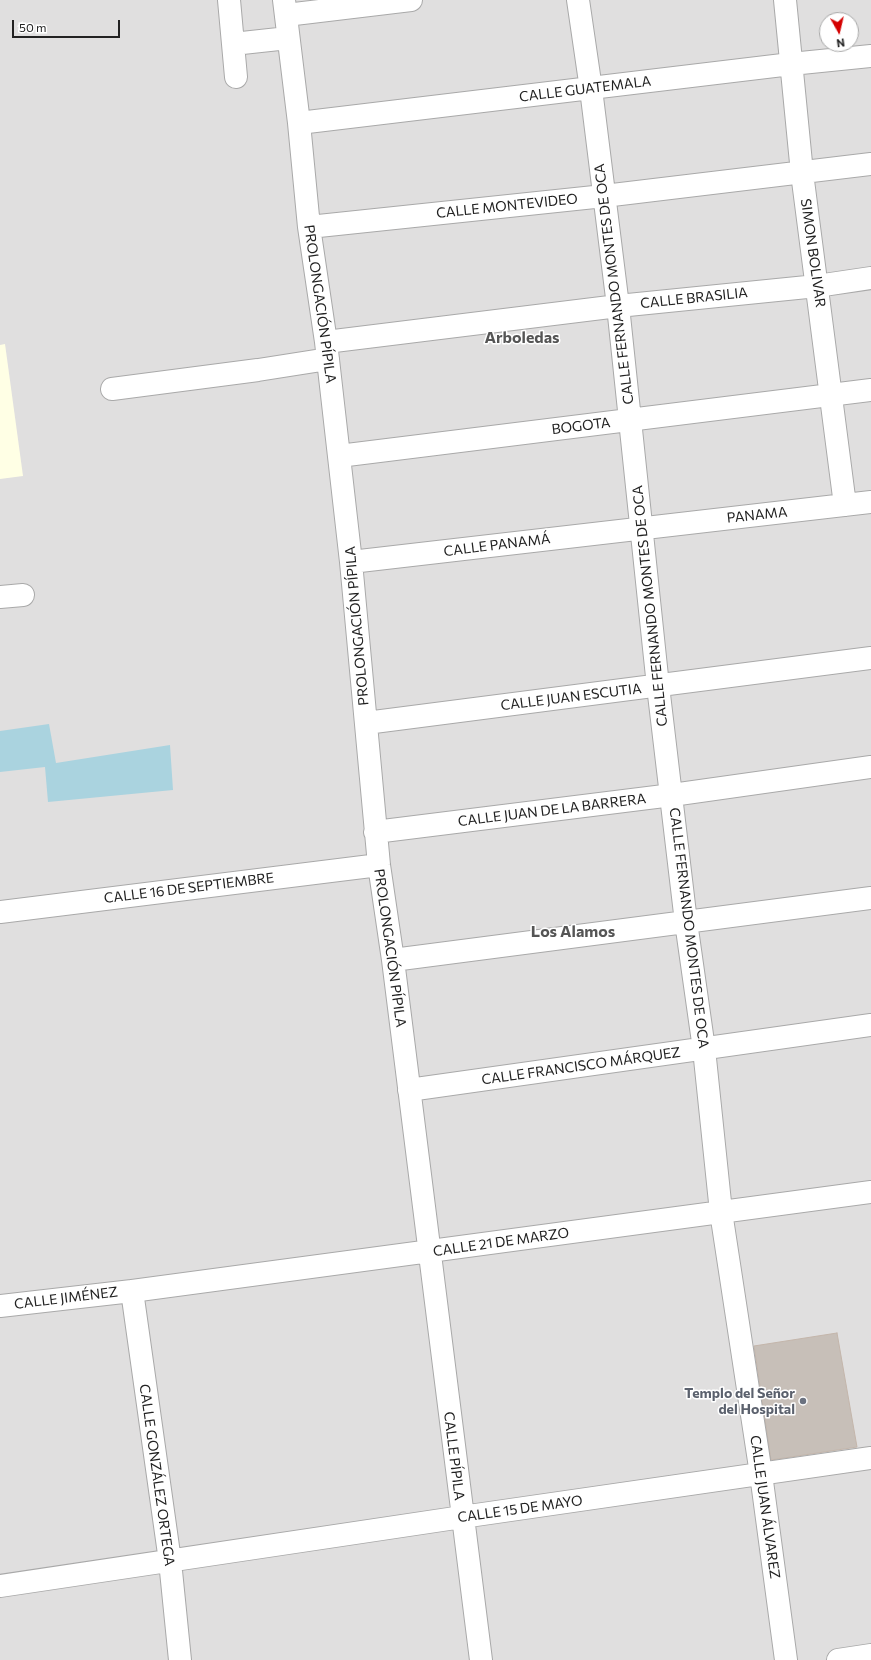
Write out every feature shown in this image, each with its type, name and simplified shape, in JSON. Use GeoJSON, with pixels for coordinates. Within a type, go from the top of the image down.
{"type":"FeatureCollection","features":[{"type":"Feature","properties":{"kind":"street"},"geometry":{"type":"LineString","coordinates":[[229,0],[236,77]]}},
{"type":"Feature","properties":{"kind":"street"},"geometry":{"type":"LineString","coordinates":[[285,7],[411,0]]}},
{"type":"Feature","properties":{"kind":"street","name":"CALLE FERNANDO MONTES DE OCA"},"geometry":{"type":"LineString","coordinates":[[578,0],[591,89],[618,306],[658,686],[686,922],[704,1049],[721,1212]]}},
{"type":"Feature","properties":{"kind":"street","name":"SIMON BOLIVAR"},"geometry":{"type":"LineString","coordinates":[[785,0],[802,173],[832,395],[845,505]]}},
{"type":"Feature","properties":{"kind":"street","name":"PROLONGACIÓN PÍPILA"},"geometry":{"type":"LineString","coordinates":[[285,7],[299,123],[309,227],[327,351],[351,562],[375,832],[393,960],[429,1252]]}},
{"type":"Feature","properties":{"kind":"street"},"geometry":{"type":"LineString","coordinates":[[233,44],[288,38]]}},
{"type":"Feature","properties":{"kind":"street","name":"CALLE GUATEMALA"},"geometry":{"type":"LineString","coordinates":[[299,123],[792,64],[871,56]]}},
{"type":"Feature","properties":{"kind":"street","name":"CALLE MONTEVIDEO"},"geometry":{"type":"LineString","coordinates":[[309,227],[604,196],[871,164]]}},
{"type":"Feature","properties":{"kind":"street","name":"CALLE BRASILIA"},"geometry":{"type":"LineString","coordinates":[[112,389],[258,370],[327,351],[618,306],[817,286],[871,278]]}},
{"type":"Feature","properties":{"kind":"street","name":"BOGOTA"},"geometry":{"type":"LineString","coordinates":[[339,456],[871,390]]}},
{"type":"Feature","properties":{"kind":"street","name":"PANAMA"},"geometry":{"type":"LineString","coordinates":[[642,527],[871,502]]}},
{"type":"Feature","properties":{"kind":"street","name":"CALLE PANAMÁ"},"geometry":{"type":"LineString","coordinates":[[351,562],[642,527]]}},
{"type":"Feature","properties":{"kind":"street"},"geometry":{"type":"LineString","coordinates":[[0,598],[23,595]]}},
{"type":"Feature","properties":{"kind":"street","name":"CALLE JUAN ESCUTIA"},"geometry":{"type":"LineString","coordinates":[[366,722],[871,658]]}},
{"type":"Feature","properties":{"kind":"street","name":"CALLE JUAN DE LA BARRERA"},"geometry":{"type":"LineString","coordinates":[[375,832],[672,795],[871,767]]}},
{"type":"Feature","properties":{"kind":"street","name":"CALLE 16 DE SEPTIEMBRE"},"geometry":{"type":"LineString","coordinates":[[0,912],[379,865]]}},
{"type":"Feature","properties":{"kind":"street"},"geometry":{"type":"LineString","coordinates":[[393,960],[871,898]]}},
{"type":"Feature","properties":{"kind":"street","name":"CALLE FRANCISCO MÁRQUEZ"},"geometry":{"type":"LineString","coordinates":[[409,1090],[871,1025]]}},
{"type":"Feature","properties":{"kind":"street","name":"CALLE 21 DE MARZO"},"geometry":{"type":"LineString","coordinates":[[132,1291],[871,1192]]}},
{"type":"Feature","properties":{"kind":"street","name":"CALLE JUAN ÁLVAREZ"},"geometry":{"type":"LineString","coordinates":[[721,1212],[761,1474],[786,1660]]}},
{"type":"Feature","properties":{"kind":"street","name":"CALLE PÍPILA"},"geometry":{"type":"LineString","coordinates":[[429,1252],[481,1660]]}},
{"type":"Feature","properties":{"kind":"street","name":"CALLE JIMÉNEZ"},"geometry":{"type":"LineString","coordinates":[[0,1306],[132,1291]]}},
{"type":"Feature","properties":{"kind":"street","name":"CALLE GONZÁLEZ ORTEGA"},"geometry":{"type":"LineString","coordinates":[[132,1291],[170,1561],[180,1660]]}},
{"type":"Feature","properties":{"kind":"street","name":"CALLE 15 DE MAYO"},"geometry":{"type":"LineString","coordinates":[[0,1586],[871,1458]]}},
{"type":"Feature","properties":{"kind":"street"},"geometry":{"type":"LineString","coordinates":[[838,1660],[866,1657]]}},
{"type":"Feature","properties":{"kind":"shaded area"},"geometry":{"type":"Polygon","coordinates":[[[0,0],[871,0],[871,1660],[0,1660],[0,0]]]}},
{"type":"Feature","properties":{"kind":"shaded area"},"geometry":{"type":"Polygon","coordinates":[[[5,344],[23,476],[0,479],[0,345],[5,344]]]}},
{"type":"Feature","properties":{"kind":"water"},"geometry":{"type":"Polygon","coordinates":[[[49,724],[56,763],[170,745],[173,790],[48,802],[45,767],[0,772],[0,731],[49,724]]]}},
{"type":"Feature","properties":{"kind":"building","name":"Templo del Señor del Hospital"},"geometry":{"type":"Polygon","coordinates":[[[837,1333],[857,1447],[771,1460],[754,1346],[837,1333]]]}},
{"type":"Feature","properties":{"kind":"place","name":"Templo del Señor del Hospital"},"geometry":{"type":"Point","coordinates":[803,1401]}},
{"type":"Feature","properties":{"kind":"district","name":"Arboledas"},"geometry":{"type":"Point","coordinates":[522,338]}},
{"type":"Feature","properties":{"kind":"district","name":"Los Alamos"},"geometry":{"type":"Point","coordinates":[573,932]}}]}
